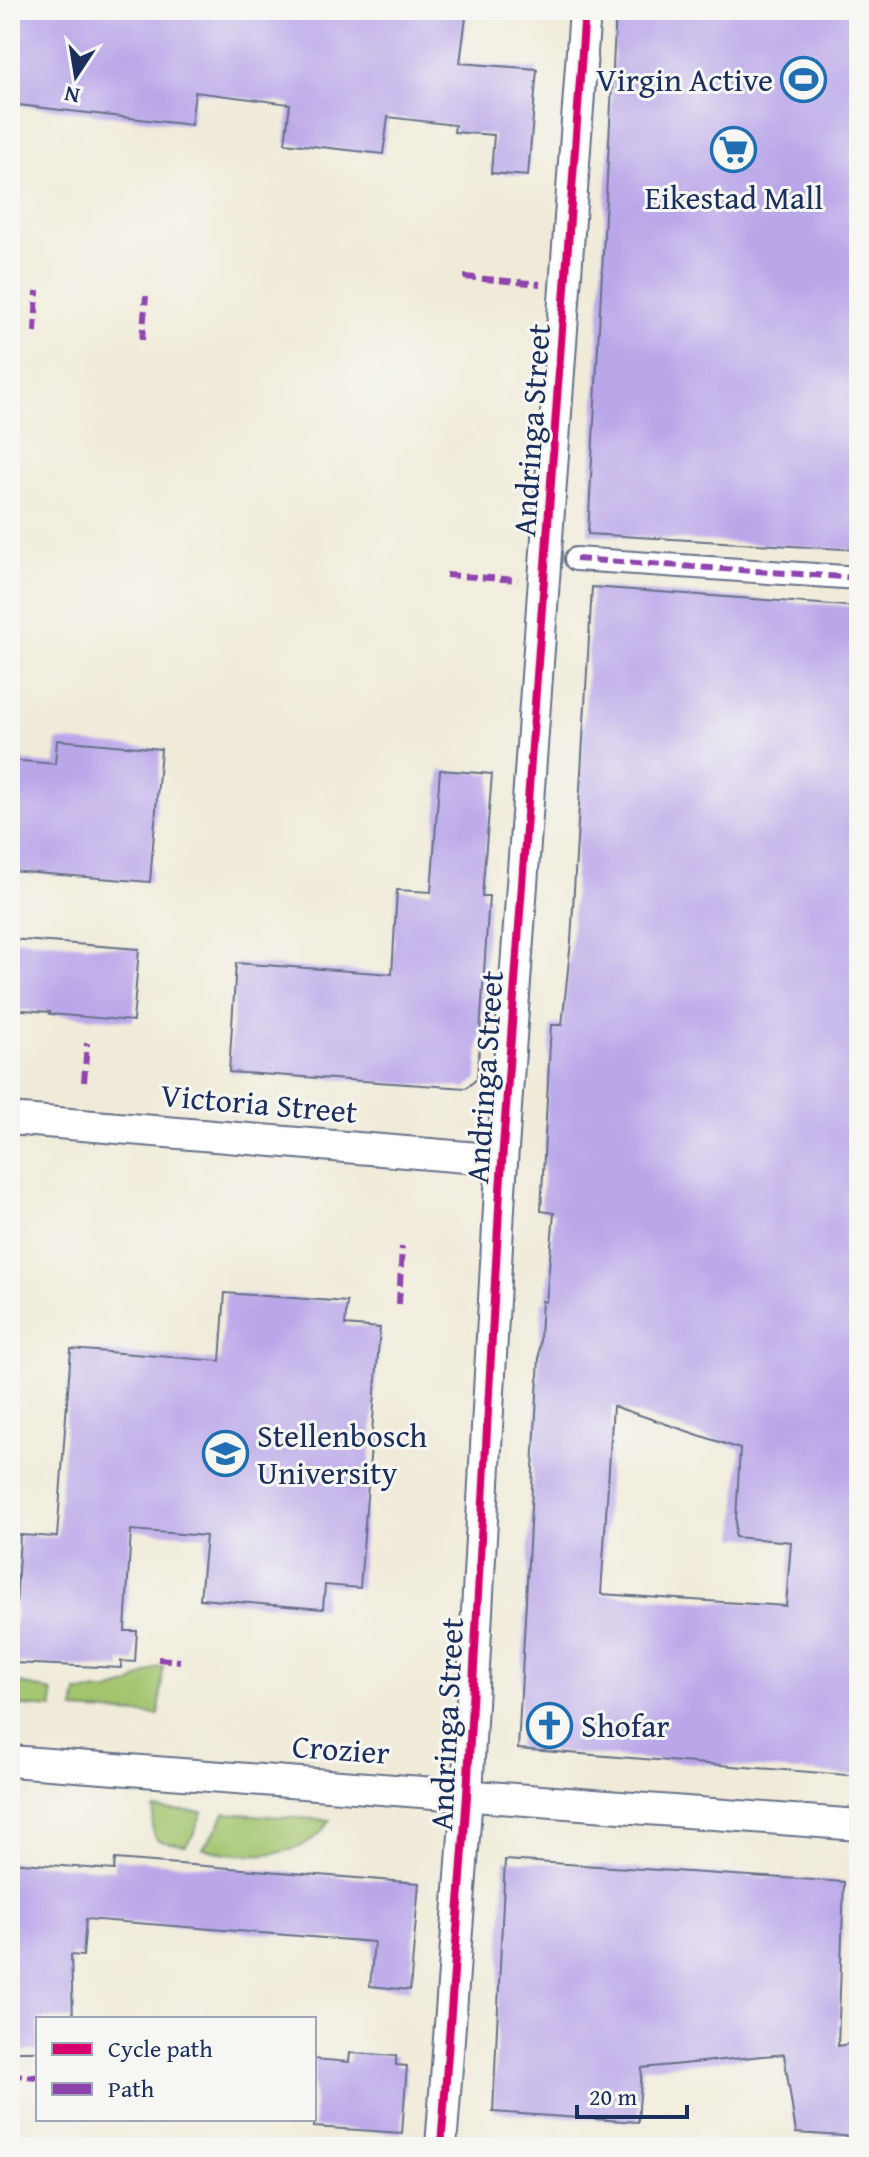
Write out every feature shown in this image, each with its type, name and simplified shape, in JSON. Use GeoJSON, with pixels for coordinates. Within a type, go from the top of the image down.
{"type":"FeatureCollection","features":[{"type":"Feature","properties":{"kind":"street","name":"Andringa Street"},"geometry":{"type":"LineString","coordinates":[[441,2147],[467,1795],[502,1160],[585,10]]}},
{"type":"Feature","properties":{"kind":"street"},"geometry":{"type":"LineString","coordinates":[[576,559],[859,578]]}},
{"type":"Feature","properties":{"kind":"street","name":"Victoria Street"},"geometry":{"type":"LineString","coordinates":[[10,1119],[502,1160]]}},
{"type":"Feature","properties":{"kind":"street","name":"Crozier"},"geometry":{"type":"LineString","coordinates":[[10,1761],[859,1825]]}},
{"type":"Feature","properties":{"kind":"green space"},"geometry":{"type":"Polygon","coordinates":[[[163,1667],[159,1715],[74,1710],[77,1692],[108,1691],[128,1685],[163,1667]]]}},
{"type":"Feature","properties":{"kind":"green space"},"geometry":{"type":"Polygon","coordinates":[[[10,1680],[52,1692],[53,1708],[10,1705],[10,1680]]]}},
{"type":"Feature","properties":{"kind":"green space"},"geometry":{"type":"Polygon","coordinates":[[[154,1809],[202,1812],[186,1845],[156,1838],[154,1809]]]}},
{"type":"Feature","properties":{"kind":"green space"},"geometry":{"type":"Polygon","coordinates":[[[224,1813],[330,1820],[320,1833],[293,1849],[246,1854],[203,1848],[224,1813]]]}},
{"type":"Feature","properties":{"kind":"building"},"geometry":{"type":"Polygon","coordinates":[[[10,10],[467,10],[460,63],[537,69],[528,176],[491,173],[494,135],[454,132],[455,125],[388,117],[383,154],[285,143],[290,104],[195,92],[191,125],[10,104],[10,10]]]}},
{"type":"Feature","properties":{"kind":"building","name":"Eikestad Mall"},"geometry":{"type":"Polygon","coordinates":[[[616,10],[859,10],[859,550],[588,534],[616,10]]]}},
{"type":"Feature","properties":{"kind":"building"},"geometry":{"type":"Polygon","coordinates":[[[592,587],[859,607],[859,1776],[518,1749],[542,1301],[546,1302],[554,1213],[541,1211],[551,1025],[562,1025],[571,941],[592,587]],[[613,1406],[601,1594],[786,1606],[791,1542],[735,1537],[740,1449],[613,1406]]]}},
{"type":"Feature","properties":{"kind":"building"},"geometry":{"type":"Polygon","coordinates":[[[57,740],[161,749],[150,882],[10,871],[10,760],[55,764],[57,740]]]}},
{"type":"Feature","properties":{"kind":"building"},"geometry":{"type":"Polygon","coordinates":[[[440,770],[492,774],[482,896],[489,896],[477,1079],[466,1088],[229,1072],[236,963],[392,974],[397,890],[431,892],[440,770]]]}},
{"type":"Feature","properties":{"kind":"building"},"geometry":{"type":"Polygon","coordinates":[[[10,939],[139,949],[133,1021],[10,1009],[10,939]]]}},
{"type":"Feature","properties":{"kind":"building"},"geometry":{"type":"Polygon","coordinates":[[[225,1293],[347,1302],[345,1325],[380,1328],[360,1588],[325,1585],[323,1609],[200,1599],[206,1536],[131,1530],[125,1631],[137,1631],[135,1662],[121,1661],[121,1668],[13,1663],[10,1624],[15,1624],[20,1535],[57,1537],[71,1349],[220,1361],[225,1293]]]}},
{"type":"Feature","properties":{"kind":"building"},"geometry":{"type":"Polygon","coordinates":[[[115,1859],[419,1883],[410,1990],[370,1986],[374,1942],[86,1919],[83,1956],[71,1955],[73,2017],[36,2017],[36,2051],[10,2051],[10,1862],[114,1870],[115,1859]]]}},
{"type":"Feature","properties":{"kind":"building"},"geometry":{"type":"Polygon","coordinates":[[[505,1860],[844,1882],[838,2046],[859,2042],[859,2137],[796,2133],[784,2054],[642,2068],[638,2122],[493,2112],[505,1860]]]}},
{"type":"Feature","properties":{"kind":"building"},"geometry":{"type":"Polygon","coordinates":[[[350,2053],[396,2056],[396,2065],[407,2066],[402,2133],[314,2127],[316,2059],[349,2062],[350,2053]]]}},
{"type":"Feature","properties":{"kind":"marked path"},"geometry":{"type":"LineString","coordinates":[[464,277],[540,284]]}},
{"type":"Feature","properties":{"kind":"marked path"},"geometry":{"type":"LineString","coordinates":[[35,332],[37,291]]}},
{"type":"Feature","properties":{"kind":"marked path"},"geometry":{"type":"LineString","coordinates":[[142,340],[146,296]]}},
{"type":"Feature","properties":{"kind":"marked path"},"geometry":{"type":"LineString","coordinates":[[576,559],[859,578]]}},
{"type":"Feature","properties":{"kind":"marked path"},"geometry":{"type":"LineString","coordinates":[[446,575],[518,580]]}},
{"type":"Feature","properties":{"kind":"marked path"},"geometry":{"type":"LineString","coordinates":[[84,1082],[87,1043]]}},
{"type":"Feature","properties":{"kind":"marked path"},"geometry":{"type":"LineString","coordinates":[[399,1304],[402,1247]]}},
{"type":"Feature","properties":{"kind":"marked path"},"geometry":{"type":"LineString","coordinates":[[158,1659],[180,1661]]}},
{"type":"Feature","properties":{"kind":"marked path"},"geometry":{"type":"LineString","coordinates":[[10,2075],[36,2077]]}},
{"type":"Feature","properties":{"kind":"cycle path"},"geometry":{"type":"LineString","coordinates":[[441,2147],[467,1795],[500,1190],[585,10]]}},
{"type":"Feature","properties":{"kind":"place","name":"Virgin Active"},"geometry":{"type":"Point","coordinates":[804,79]}},
{"type":"Feature","properties":{"kind":"place","name":"Eikestad Mall"},"geometry":{"type":"Point","coordinates":[734,150]}},
{"type":"Feature","properties":{"kind":"place","name":"Stellenbosch University"},"geometry":{"type":"Point","coordinates":[226,1453]}},
{"type":"Feature","properties":{"kind":"place","name":"Shofar"},"geometry":{"type":"Point","coordinates":[550,1725]}}]}
